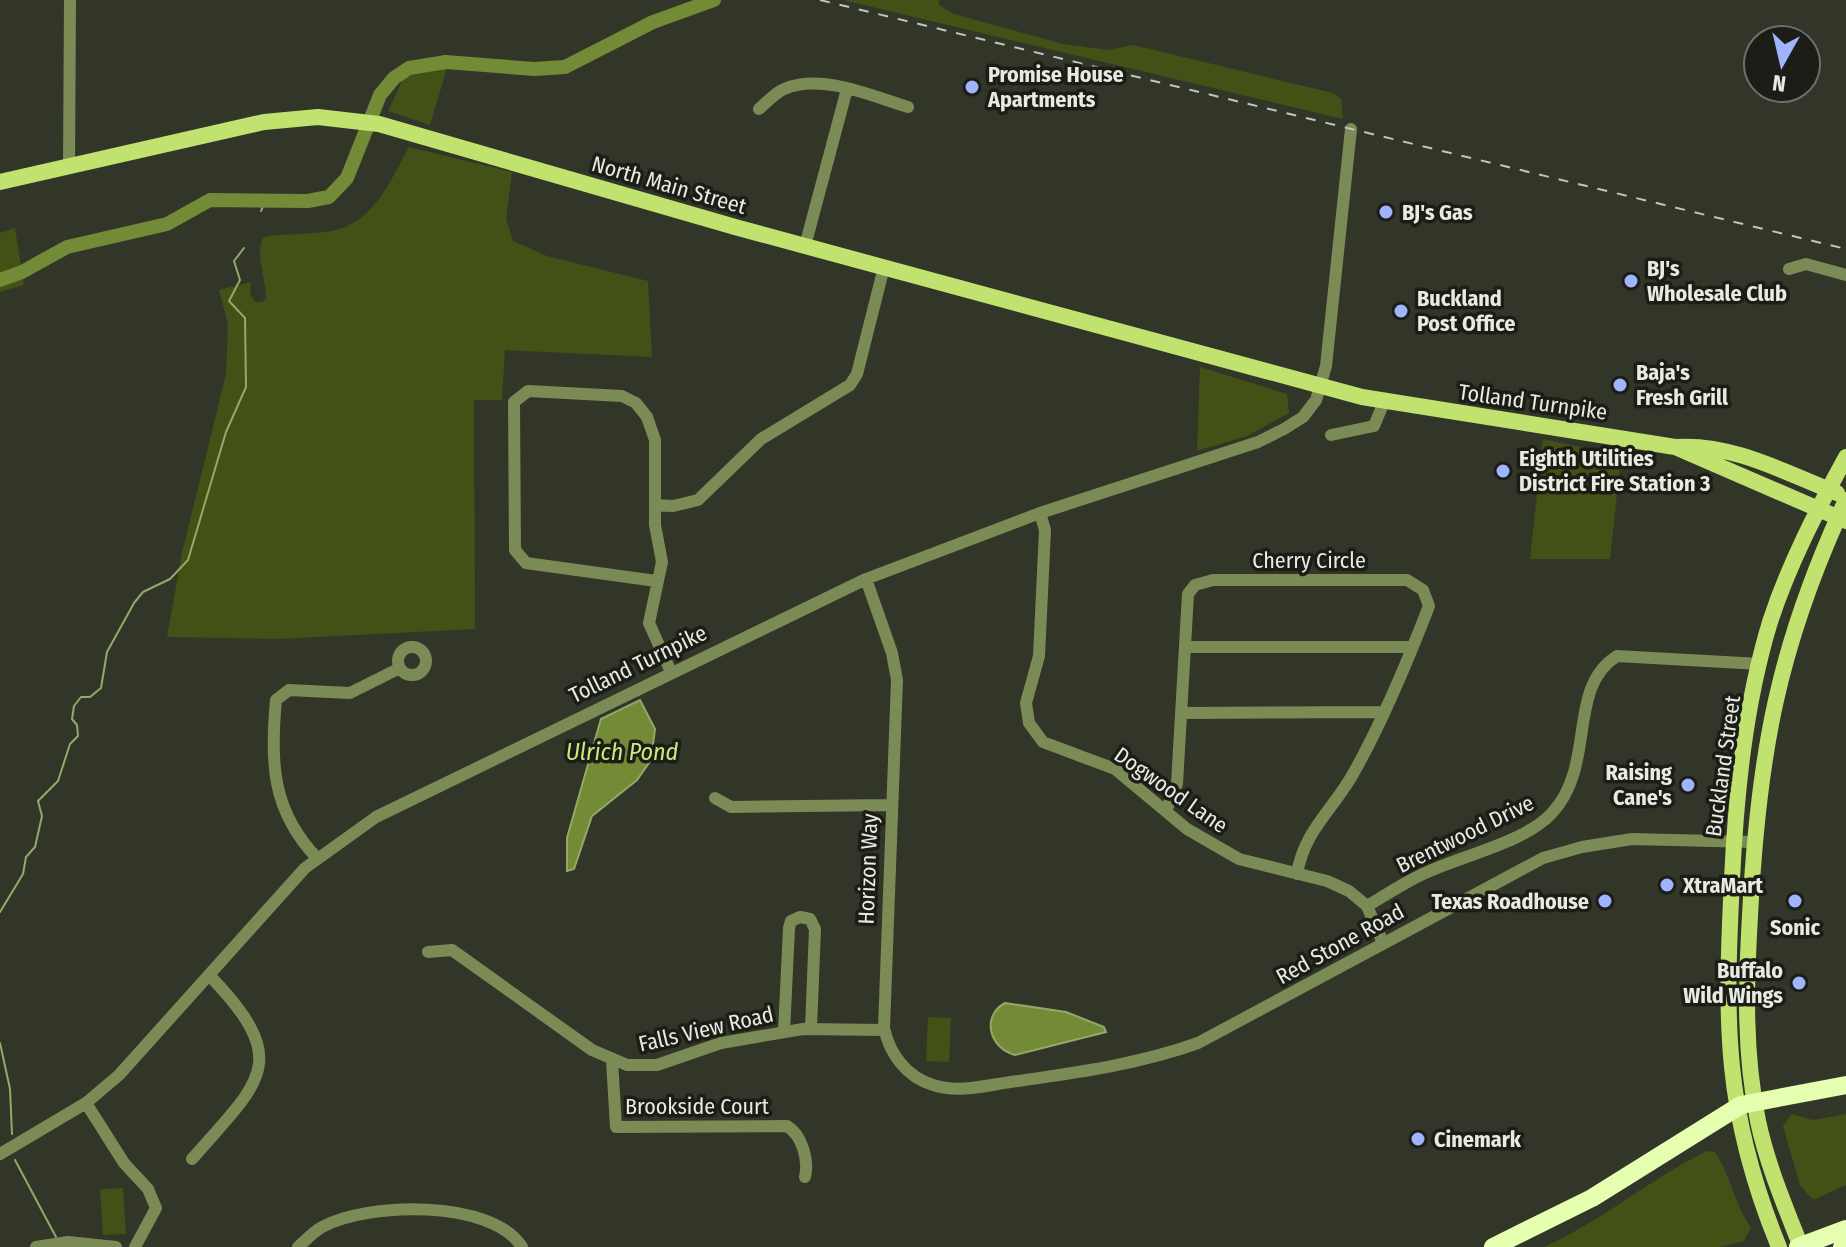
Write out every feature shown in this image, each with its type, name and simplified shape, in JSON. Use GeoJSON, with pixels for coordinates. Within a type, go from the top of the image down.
{"type":"FeatureCollection","features":[{"type":"Feature","properties":{"kind":"highway"},"geometry":{"type":"LineString","coordinates":[[1493,1247],[1592,1198],[1736,1108],[1754,1100],[1846,1085]]}},
{"type":"Feature","properties":{"kind":"highway"},"geometry":{"type":"LineString","coordinates":[[1805,1245],[1846,1229]]}},
{"type":"Feature","properties":{"kind":"main road","name":"North Main Street"},"geometry":{"type":"LineString","coordinates":[[0,182],[264,122],[318,117],[379,124],[805,246],[1320,385]]}},
{"type":"Feature","properties":{"kind":"main road","name":"Tolland Turnpike"},"geometry":{"type":"LineString","coordinates":[[1320,385],[1384,402],[1610,434],[1675,447],[1842,519]]}},
{"type":"Feature","properties":{"kind":"main road","name":"Tolland Turnpike"},"geometry":{"type":"LineString","coordinates":[[1675,447],[1700,445],[1720,450],[1846,498]]}},
{"type":"Feature","properties":{"kind":"main road","name":"Buckland Street"},"geometry":{"type":"LineString","coordinates":[[1779,1247],[1751,1174],[1736,1108],[1726,1020],[1734,841],[1743,756],[1760,664],[1788,573],[1846,457]]}},
{"type":"Feature","properties":{"kind":"main road","name":"Buckland Street"},"geometry":{"type":"LineString","coordinates":[[1805,1245],[1764,1145],[1754,1100],[1746,1007],[1753,842],[1765,745],[1782,664],[1802,605],[1842,519],[1846,498]]}},
{"type":"Feature","properties":{"kind":"street"},"geometry":{"type":"LineString","coordinates":[[69,166],[70,0]]}},
{"type":"Feature","properties":{"kind":"street"},"geometry":{"type":"LineString","coordinates":[[759,109],[781,90],[801,84],[847,89],[908,107]]}},
{"type":"Feature","properties":{"kind":"street"},"geometry":{"type":"LineString","coordinates":[[805,246],[847,89]]}},
{"type":"Feature","properties":{"kind":"street"},"geometry":{"type":"LineString","coordinates":[[1320,385],[1326,366],[1351,129]]}},
{"type":"Feature","properties":{"kind":"street"},"geometry":{"type":"LineString","coordinates":[[1789,269],[1806,264],[1846,275]]}},
{"type":"Feature","properties":{"kind":"street"},"geometry":{"type":"LineString","coordinates":[[656,505],[673,506],[698,500],[761,439],[850,385],[857,374],[884,267]]}},
{"type":"Feature","properties":{"kind":"street","name":"Tolland Turnpike"},"geometry":{"type":"LineString","coordinates":[[0,1154],[86,1103],[139,1056],[269,906],[317,858],[376,817],[866,579],[1040,513],[1258,442],[1303,417],[1316,400],[1320,385]]}},
{"type":"Feature","properties":{"kind":"street"},"geometry":{"type":"LineString","coordinates":[[656,581],[526,563],[519,558],[515,550],[514,402],[519,395],[528,391],[622,396],[636,403],[647,417],[655,440],[656,505],[662,562],[649,623],[671,672]]}},
{"type":"Feature","properties":{"kind":"street"},"geometry":{"type":"LineString","coordinates":[[1331,435],[1374,426],[1384,402]]}},
{"type":"Feature","properties":{"kind":"street","name":"Dogwood Lane"},"geometry":{"type":"LineString","coordinates":[[1040,513],[1045,530],[1039,656],[1026,703],[1029,723],[1043,742],[1115,769],[1187,829],[1239,859],[1349,891],[1367,906]]}},
{"type":"Feature","properties":{"kind":"street","name":"Horizon Way"},"geometry":{"type":"LineString","coordinates":[[866,579],[897,672],[884,1030],[897,1060],[923,1081],[948,1089],[991,1085]]}},
{"type":"Feature","properties":{"kind":"street","name":"Cherry Circle"},"geometry":{"type":"LineString","coordinates":[[1166,811],[1177,784],[1188,594],[1195,585],[1213,580],[1407,580],[1423,590],[1429,606],[1384,712],[1352,776],[1307,836],[1297,874]]}},
{"type":"Feature","properties":{"kind":"street"},"geometry":{"type":"LineString","coordinates":[[1185,647],[1413,647]]}},
{"type":"Feature","properties":{"kind":"street","name":"Brentwood Drive"},"geometry":{"type":"LineString","coordinates":[[1367,906],[1424,873],[1528,831],[1550,816],[1566,796],[1579,761],[1590,684],[1600,667],[1617,656],[1760,664]]}},
{"type":"Feature","properties":{"kind":"street"},"geometry":{"type":"LineString","coordinates":[[317,858],[291,828],[279,801],[275,771],[276,700],[289,690],[350,693],[400,668]]}},
{"type":"Feature","properties":{"kind":"street"},"geometry":{"type":"LineString","coordinates":[[1181,713],[1384,712]]}},
{"type":"Feature","properties":{"kind":"street"},"geometry":{"type":"LineString","coordinates":[[715,798],[731,807],[890,805]]}},
{"type":"Feature","properties":{"kind":"street","name":"Red Stone Road"},"geometry":{"type":"LineString","coordinates":[[991,1085],[1127,1065],[1198,1043],[1496,882],[1562,852],[1651,838],[1753,842]]}},
{"type":"Feature","properties":{"kind":"street"},"geometry":{"type":"LineString","coordinates":[[1367,906],[1383,943]]}},
{"type":"Feature","properties":{"kind":"street"},"geometry":{"type":"LineString","coordinates":[[784,1032],[789,928],[793,919],[801,916],[810,919],[815,929],[811,1028]]}},
{"type":"Feature","properties":{"kind":"street","name":"Falls View Road"},"geometry":{"type":"LineString","coordinates":[[428,952],[452,950],[585,1046],[612,1061],[637,1067],[657,1065],[721,1043],[784,1032],[811,1028],[884,1030]]}},
{"type":"Feature","properties":{"kind":"street"},"geometry":{"type":"LineString","coordinates":[[192,1159],[250,1093],[258,1066],[258,1039],[248,1021],[209,975]]}},
{"type":"Feature","properties":{"kind":"street","name":"Brookside Court"},"geometry":{"type":"LineString","coordinates":[[612,1061],[616,1127],[787,1126],[796,1134],[805,1157],[805,1177]]}},
{"type":"Feature","properties":{"kind":"street"},"geometry":{"type":"LineString","coordinates":[[86,1103],[124,1163],[148,1189],[156,1208],[135,1247]]}},
{"type":"Feature","properties":{"kind":"street"},"geometry":{"type":"LineString","coordinates":[[298,1247],[321,1227],[357,1214],[397,1209],[461,1214],[489,1220],[517,1238],[522,1247]]}},
{"type":"Feature","properties":{"kind":"street"},"geometry":{"type":"LineString","coordinates":[[36,1247],[68,1242],[116,1247]]}},
{"type":"Feature","properties":{"kind":"shaded area"},"geometry":{"type":"Polygon","coordinates":[[[843,0],[939,0],[939,5],[954,14],[1063,44],[1108,50],[1133,45],[1333,93],[1341,99],[1343,119],[843,0]]]}},
{"type":"Feature","properties":{"kind":"shaded area"},"geometry":{"type":"Polygon","coordinates":[[[447,68],[430,125],[388,111],[405,75],[447,68]]]}},
{"type":"Feature","properties":{"kind":"shaded area"},"geometry":{"type":"Polygon","coordinates":[[[409,147],[512,172],[506,219],[513,241],[547,256],[648,281],[652,357],[505,350],[502,400],[474,400],[475,629],[278,639],[167,637],[182,553],[226,374],[228,324],[219,290],[251,282],[250,293],[255,302],[262,302],[266,298],[260,259],[263,237],[332,231],[359,219],[379,199],[409,147]]]}},
{"type":"Feature","properties":{"kind":"shaded area"},"geometry":{"type":"Polygon","coordinates":[[[15,228],[24,285],[0,292],[0,233],[15,228]]]}},
{"type":"Feature","properties":{"kind":"shaded area"},"geometry":{"type":"Polygon","coordinates":[[[1200,367],[1287,394],[1289,413],[1247,436],[1197,451],[1200,367]]]}},
{"type":"Feature","properties":{"kind":"shaded area"},"geometry":{"type":"Polygon","coordinates":[[[1543,439],[1621,456],[1610,559],[1530,559],[1543,439]]]}},
{"type":"Feature","properties":{"kind":"shaded area"},"geometry":{"type":"Polygon","coordinates":[[[928,1017],[951,1018],[949,1062],[926,1061],[928,1017]]]}},
{"type":"Feature","properties":{"kind":"shaded area"},"geometry":{"type":"Polygon","coordinates":[[[1792,1114],[1813,1120],[1846,1114],[1846,1185],[1813,1200],[1800,1185],[1783,1126],[1792,1114]]]}},
{"type":"Feature","properties":{"kind":"shaded area"},"geometry":{"type":"Polygon","coordinates":[[[1707,1151],[1715,1152],[1751,1227],[1744,1241],[1720,1247],[1544,1247],[1586,1225],[1707,1151]]]}},
{"type":"Feature","properties":{"kind":"shaded area"},"geometry":{"type":"Polygon","coordinates":[[[123,1188],[126,1234],[103,1235],[100,1189],[123,1188]]]}},
{"type":"Feature","properties":{"kind":"water","name":"Ulrich Pond"},"geometry":{"type":"Polygon","coordinates":[[[640,700],[655,729],[651,760],[637,780],[592,816],[574,869],[567,871],[567,838],[601,719],[640,700]]]}},
{"type":"Feature","properties":{"kind":"water"},"geometry":{"type":"Polygon","coordinates":[[[1005,1003],[1066,1012],[1104,1027],[1106,1032],[1015,1055],[999,1046],[991,1031],[993,1016],[1005,1003]]]}},
{"type":"Feature","properties":{"kind":"waterway"},"geometry":{"type":"LineString","coordinates":[[0,280],[22,272],[67,247],[167,224],[210,200],[308,201],[329,197],[347,178],[380,95],[394,78],[409,68],[446,62],[534,69],[565,67],[653,22],[714,0]]}},
{"type":"Feature","properties":{"kind":"waterway"},"geometry":{"type":"LineString","coordinates":[[261,211],[266,199]]}},
{"type":"Feature","properties":{"kind":"waterway"},"geometry":{"type":"LineString","coordinates":[[0,912],[23,874],[26,857],[35,847],[42,816],[38,801],[58,781],[70,744],[78,736],[77,725],[72,719],[74,706],[81,697],[90,697],[101,688],[107,652],[134,603],[143,592],[170,579],[188,560],[226,432],[246,387],[245,318],[229,301],[240,280],[234,261],[244,248]]}},
{"type":"Feature","properties":{"kind":"waterway"},"geometry":{"type":"LineString","coordinates":[[0,1043],[10,1089],[12,1134]]}},
{"type":"Feature","properties":{"kind":"waterway"},"geometry":{"type":"LineString","coordinates":[[15,1160],[56,1237]]}},
{"type":"Feature","properties":{"kind":"railway"},"geometry":{"type":"LineString","coordinates":[[820,0],[1846,249]]}},
{"type":"Feature","properties":{"kind":"place","name":"Promise House Apartments"},"geometry":{"type":"Point","coordinates":[972,87]}},
{"type":"Feature","properties":{"kind":"place","name":"BJ's Gas"},"geometry":{"type":"Point","coordinates":[1386,212]}},
{"type":"Feature","properties":{"kind":"place","name":"BJ's Wholesale Club"},"geometry":{"type":"Point","coordinates":[1631,281]}},
{"type":"Feature","properties":{"kind":"place","name":"Buckland Post Office"},"geometry":{"type":"Point","coordinates":[1401,311]}},
{"type":"Feature","properties":{"kind":"place","name":"Baja's Fresh Grill"},"geometry":{"type":"Point","coordinates":[1620,385]}},
{"type":"Feature","properties":{"kind":"place","name":"Eighth Utilities District Fire Station 3"},"geometry":{"type":"Point","coordinates":[1503,471]}},
{"type":"Feature","properties":{"kind":"place","name":"Raising Cane's"},"geometry":{"type":"Point","coordinates":[1688,785]}},
{"type":"Feature","properties":{"kind":"place","name":"XtraMart"},"geometry":{"type":"Point","coordinates":[1667,885]}},
{"type":"Feature","properties":{"kind":"place","name":"Texas Roadhouse"},"geometry":{"type":"Point","coordinates":[1605,901]}},
{"type":"Feature","properties":{"kind":"place","name":"Sonic"},"geometry":{"type":"Point","coordinates":[1795,901]}},
{"type":"Feature","properties":{"kind":"place","name":"Buffalo Wild Wings"},"geometry":{"type":"Point","coordinates":[1799,983]}},
{"type":"Feature","properties":{"kind":"place","name":"Cinemark"},"geometry":{"type":"Point","coordinates":[1418,1139]}}]}
